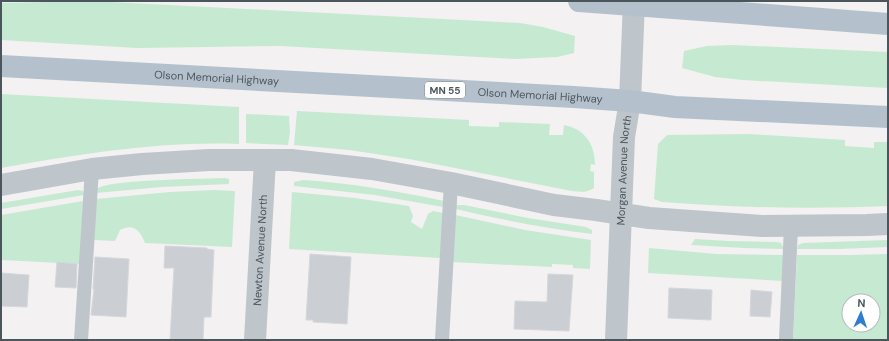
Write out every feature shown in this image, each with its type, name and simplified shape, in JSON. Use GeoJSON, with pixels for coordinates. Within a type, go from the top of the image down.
{"type":"FeatureCollection","features":[{"type":"Feature","properties":{"kind":"main road"},"geometry":{"type":"LineString","coordinates":[[579,1],[634,3],[888,24]]}},
{"type":"Feature","properties":{"kind":"main road","name":"Olson Memorial Highway"},"geometry":{"type":"LineString","coordinates":[[1,66],[630,101],[675,107],[888,117]]}},
{"type":"Feature","properties":{"kind":"street","name":"Morgan Avenue North"},"geometry":{"type":"LineString","coordinates":[[616,340],[624,138],[630,101],[634,3]]}},
{"type":"Feature","properties":{"kind":"street"},"geometry":{"type":"LineString","coordinates":[[1,185],[92,169],[142,164],[209,160],[291,160],[372,169],[451,183],[554,205],[658,219],[762,226],[867,226],[888,224]]}},
{"type":"Feature","properties":{"kind":"street","name":"Newton Avenue North"},"geometry":{"type":"LineString","coordinates":[[255,340],[265,160]]}},
{"type":"Feature","properties":{"kind":"lane"},"geometry":{"type":"LineString","coordinates":[[81,340],[92,169]]}},
{"type":"Feature","properties":{"kind":"lane"},"geometry":{"type":"LineString","coordinates":[[442,340],[451,183]]}},
{"type":"Feature","properties":{"kind":"lane"},"geometry":{"type":"LineString","coordinates":[[786,340],[791,226]]}},
{"type":"Feature","properties":{"kind":"green space"},"geometry":{"type":"Polygon","coordinates":[[[91,1],[520,23],[543,27],[575,36],[574,53],[557,57],[514,59],[280,46],[137,48],[1,40],[1,3],[91,1]]]}},
{"type":"Feature","properties":{"kind":"green space"},"geometry":{"type":"Polygon","coordinates":[[[732,45],[888,52],[888,88],[743,80],[715,77],[682,68],[684,51],[707,46],[732,45]]]}},
{"type":"Feature","properties":{"kind":"green space"},"geometry":{"type":"Polygon","coordinates":[[[1,94],[239,107],[239,144],[149,147],[90,153],[1,168],[1,94]]]}},
{"type":"Feature","properties":{"kind":"green space"},"geometry":{"type":"Polygon","coordinates":[[[297,111],[469,120],[469,126],[499,127],[499,122],[550,124],[549,135],[563,135],[564,125],[578,130],[591,144],[595,157],[595,165],[591,164],[590,171],[594,172],[594,188],[581,192],[572,191],[409,159],[349,150],[294,145],[297,111]]]}},
{"type":"Feature","properties":{"kind":"green space"},"geometry":{"type":"Polygon","coordinates":[[[246,114],[289,116],[290,132],[288,145],[246,143],[246,114]]]}},
{"type":"Feature","properties":{"kind":"green space"},"geometry":{"type":"Polygon","coordinates":[[[750,134],[845,140],[845,146],[874,148],[874,142],[888,142],[888,206],[804,208],[747,207],[662,202],[654,199],[658,144],[667,135],[750,134]]]}},
{"type":"Feature","properties":{"kind":"green space"},"geometry":{"type":"Polygon","coordinates":[[[229,179],[229,184],[161,187],[96,193],[97,189],[119,183],[229,179]]]}},
{"type":"Feature","properties":{"kind":"green space"},"geometry":{"type":"Polygon","coordinates":[[[303,180],[356,185],[409,194],[444,201],[443,207],[375,195],[294,186],[294,182],[303,180]]]}},
{"type":"Feature","properties":{"kind":"green space"},"geometry":{"type":"Polygon","coordinates":[[[78,190],[83,191],[84,195],[1,209],[1,203],[78,190]]]}},
{"type":"Feature","properties":{"kind":"green space"},"geometry":{"type":"Polygon","coordinates":[[[214,190],[235,191],[232,247],[145,243],[141,234],[136,229],[129,227],[120,230],[115,241],[94,240],[96,199],[170,192],[214,190]]]}},
{"type":"Feature","properties":{"kind":"green space"},"geometry":{"type":"Polygon","coordinates":[[[292,192],[355,198],[409,206],[413,216],[411,222],[422,229],[428,214],[433,211],[443,213],[440,258],[289,249],[292,192]]]}},
{"type":"Feature","properties":{"kind":"green space"},"geometry":{"type":"Polygon","coordinates":[[[83,201],[80,264],[1,260],[1,215],[83,201]]]}},
{"type":"Feature","properties":{"kind":"green space"},"geometry":{"type":"Polygon","coordinates":[[[458,205],[586,227],[592,230],[592,234],[490,217],[456,209],[456,206],[458,205]]]}},
{"type":"Feature","properties":{"kind":"green space"},"geometry":{"type":"Polygon","coordinates":[[[455,215],[525,230],[591,240],[590,269],[573,268],[573,265],[552,264],[552,267],[452,262],[455,215]]]}},
{"type":"Feature","properties":{"kind":"green space"},"geometry":{"type":"Polygon","coordinates":[[[695,239],[776,242],[781,243],[784,249],[691,245],[695,239]]]}},
{"type":"Feature","properties":{"kind":"green space"},"geometry":{"type":"Polygon","coordinates":[[[888,240],[888,247],[797,249],[798,245],[803,243],[888,240]]]}},
{"type":"Feature","properties":{"kind":"green space"},"geometry":{"type":"Polygon","coordinates":[[[649,248],[716,254],[783,255],[783,281],[648,273],[649,248]]]}},
{"type":"Feature","properties":{"kind":"green space"},"geometry":{"type":"Polygon","coordinates":[[[888,254],[888,340],[793,340],[797,255],[888,254]]]}},
{"type":"Feature","properties":{"kind":"building"},"geometry":{"type":"Polygon","coordinates":[[[165,246],[207,248],[214,250],[211,317],[204,317],[203,340],[170,340],[174,268],[164,268],[165,246]]]}},
{"type":"Feature","properties":{"kind":"building"},"geometry":{"type":"Polygon","coordinates":[[[310,254],[351,257],[347,324],[313,322],[313,320],[306,320],[310,254]]]}},
{"type":"Feature","properties":{"kind":"building"},"geometry":{"type":"Polygon","coordinates":[[[95,257],[129,259],[126,317],[91,315],[94,289],[95,257]]]}},
{"type":"Feature","properties":{"kind":"building"},"geometry":{"type":"Polygon","coordinates":[[[57,262],[77,264],[76,288],[55,287],[57,262]]]}},
{"type":"Feature","properties":{"kind":"building"},"geometry":{"type":"Polygon","coordinates":[[[1,273],[29,275],[27,307],[1,306],[1,273]]]}},
{"type":"Feature","properties":{"kind":"building"},"geometry":{"type":"Polygon","coordinates":[[[548,274],[573,275],[569,331],[514,329],[515,301],[547,302],[548,274]]]}},
{"type":"Feature","properties":{"kind":"building"},"geometry":{"type":"Polygon","coordinates":[[[669,288],[712,290],[711,320],[668,318],[669,288]]]}},
{"type":"Feature","properties":{"kind":"building"},"geometry":{"type":"Polygon","coordinates":[[[751,290],[772,292],[770,317],[750,316],[751,290]]]}}]}
